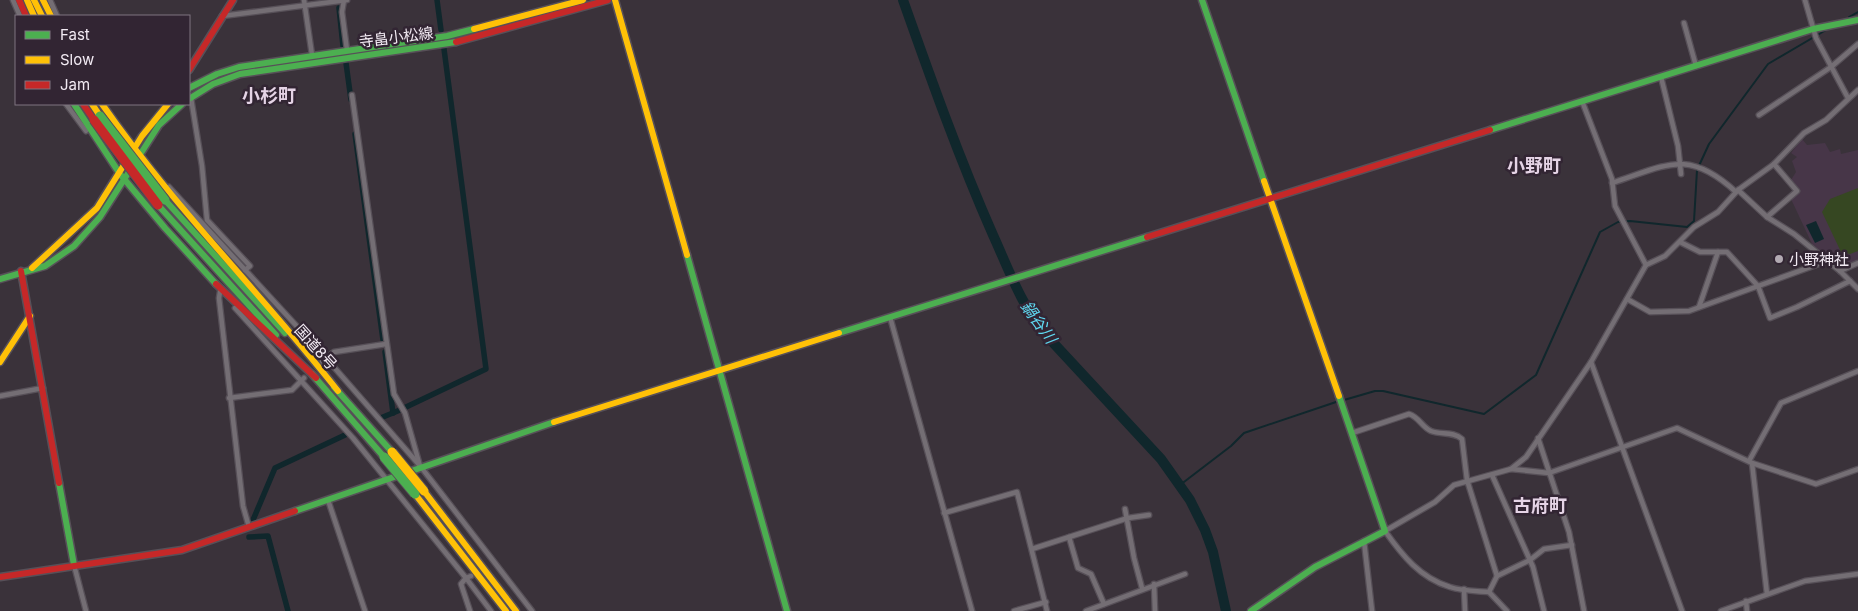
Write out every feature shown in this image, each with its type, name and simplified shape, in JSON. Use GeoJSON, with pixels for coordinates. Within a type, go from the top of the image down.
{"type":"FeatureCollection","features":[{"type":"Feature","properties":{"kind":"main road"},"geometry":{"type":"LineString","coordinates":[[19,0],[26,15]]}},
{"type":"Feature","properties":{"kind":"main road"},"geometry":{"type":"LineString","coordinates":[[27,0],[34,15]]}},
{"type":"Feature","properties":{"kind":"main road"},"geometry":{"type":"LineString","coordinates":[[34,0],[42,15]]}},
{"type":"Feature","properties":{"kind":"main road"},"geometry":{"type":"LineString","coordinates":[[43,0],[50,15]]}},
{"type":"Feature","properties":{"kind":"main road"},"geometry":{"type":"LineString","coordinates":[[190,68],[233,0]]}},
{"type":"Feature","properties":{"kind":"main road","name":"寺畠小松線"},"geometry":{"type":"LineString","coordinates":[[190,91],[217,74],[239,67],[470,31],[583,0]]}},
{"type":"Feature","properties":{"kind":"main road","name":"寺畠小松線"},"geometry":{"type":"LineString","coordinates":[[190,92],[240,74],[448,44],[608,0]]}},
{"type":"Feature","properties":{"kind":"main road"},"geometry":{"type":"LineString","coordinates":[[615,0],[721,370],[787,611]]}},
{"type":"Feature","properties":{"kind":"main road"},"geometry":{"type":"LineString","coordinates":[[1202,0],[1385,531],[1314,568],[1251,611]]}},
{"type":"Feature","properties":{"kind":"main road"},"geometry":{"type":"LineString","coordinates":[[0,577],[182,550],[517,434],[1582,101],[1858,20]]}},
{"type":"Feature","properties":{"kind":"main road"},"geometry":{"type":"LineString","coordinates":[[75,105],[122,176],[154,214],[241,308],[316,378]]}},
{"type":"Feature","properties":{"kind":"main road","name":"国道8号"},"geometry":{"type":"LineString","coordinates":[[84,105],[97,118],[162,202],[316,378],[388,454]]}},
{"type":"Feature","properties":{"kind":"main road","name":"国道8号"},"geometry":{"type":"LineString","coordinates":[[92,105],[97,118]]}},
{"type":"Feature","properties":{"kind":"main road"},"geometry":{"type":"LineString","coordinates":[[103,105],[157,179],[286,326],[338,391]]}},
{"type":"Feature","properties":{"kind":"main road"},"geometry":{"type":"LineString","coordinates":[[0,278],[45,266],[74,246],[100,217],[136,152],[167,105]]}},
{"type":"Feature","properties":{"kind":"main road"},"geometry":{"type":"LineString","coordinates":[[136,152],[159,125],[181,105]]}},
{"type":"Feature","properties":{"kind":"main road","name":"国道8号"},"geometry":{"type":"LineString","coordinates":[[162,202],[338,391],[516,611]]}},
{"type":"Feature","properties":{"kind":"main road"},"geometry":{"type":"LineString","coordinates":[[21,271],[74,565]]}},
{"type":"Feature","properties":{"kind":"main road"},"geometry":{"type":"LineString","coordinates":[[0,362],[30,316]]}},
{"type":"Feature","properties":{"kind":"main road","name":"国道8号"},"geometry":{"type":"LineString","coordinates":[[420,492],[506,611]]}},
{"type":"Feature","properties":{"kind":"street"},"geometry":{"type":"LineString","coordinates":[[13,0],[20,15]]}},
{"type":"Feature","properties":{"kind":"street"},"geometry":{"type":"LineString","coordinates":[[50,0],[57,15]]}},
{"type":"Feature","properties":{"kind":"street"},"geometry":{"type":"LineString","coordinates":[[304,0],[312,55]]}},
{"type":"Feature","properties":{"kind":"street"},"geometry":{"type":"LineString","coordinates":[[222,16],[305,7],[345,0],[342,12],[347,50]]}},
{"type":"Feature","properties":{"kind":"street"},"geometry":{"type":"LineString","coordinates":[[1805,0],[1815,34],[1848,98]]}},
{"type":"Feature","properties":{"kind":"street"},"geometry":{"type":"LineString","coordinates":[[1684,23],[1696,66]]}},
{"type":"Feature","properties":{"kind":"street"},"geometry":{"type":"LineString","coordinates":[[1758,115],[1831,67],[1858,44]]}},
{"type":"Feature","properties":{"kind":"street"},"geometry":{"type":"LineString","coordinates":[[1661,77],[1682,174]]}},
{"type":"Feature","properties":{"kind":"street"},"geometry":{"type":"LineString","coordinates":[[1507,611],[1489,592],[1450,588],[1418,570],[1402,556],[1385,531],[1435,502],[1454,485],[1511,468],[1526,457],[1591,362],[1646,265],[1665,256],[1694,227],[1718,212],[1737,191],[1774,164],[1804,133],[1826,120],[1858,90]]}},
{"type":"Feature","properties":{"kind":"street"},"geometry":{"type":"LineString","coordinates":[[352,95],[394,394],[405,413],[421,467]]}},
{"type":"Feature","properties":{"kind":"street"},"geometry":{"type":"LineString","coordinates":[[190,98],[202,166],[207,220],[250,266],[246,270]]}},
{"type":"Feature","properties":{"kind":"street"},"geometry":{"type":"LineString","coordinates":[[1582,101],[1607,164],[1615,206],[1646,265]]}},
{"type":"Feature","properties":{"kind":"street"},"geometry":{"type":"LineString","coordinates":[[67,105],[88,134],[103,148]]}},
{"type":"Feature","properties":{"kind":"street"},"geometry":{"type":"LineString","coordinates":[[1612,183],[1668,164],[1698,166],[1726,183],[1767,217],[1794,234],[1840,271],[1858,289]]}},
{"type":"Feature","properties":{"kind":"street"},"geometry":{"type":"LineString","coordinates":[[1767,217],[1798,191],[1774,164]]}},
{"type":"Feature","properties":{"kind":"street"},"geometry":{"type":"LineString","coordinates":[[157,179],[172,190],[384,424],[421,467],[532,611]]}},
{"type":"Feature","properties":{"kind":"street"},"geometry":{"type":"LineString","coordinates":[[154,214],[156,222],[355,437],[468,577],[491,611]]}},
{"type":"Feature","properties":{"kind":"street"},"geometry":{"type":"LineString","coordinates":[[1680,242],[1700,252],[1727,252],[1758,286],[1770,318],[1798,307],[1850,281]]}},
{"type":"Feature","properties":{"kind":"street"},"geometry":{"type":"LineString","coordinates":[[1699,307],[1714,269],[1718,252]]}},
{"type":"Feature","properties":{"kind":"street"},"geometry":{"type":"LineString","coordinates":[[1627,299],[1650,312],[1675,312],[1699,307],[1827,261]]}},
{"type":"Feature","properties":{"kind":"street"},"geometry":{"type":"LineString","coordinates":[[1840,271],[1858,264]]}},
{"type":"Feature","properties":{"kind":"street"},"geometry":{"type":"LineString","coordinates":[[220,292],[219,298],[229,398],[243,506],[249,527]]}},
{"type":"Feature","properties":{"kind":"street"},"geometry":{"type":"LineString","coordinates":[[890,317],[972,611]]}},
{"type":"Feature","properties":{"kind":"street"},"geometry":{"type":"LineString","coordinates":[[324,359],[334,352],[386,344]]}},
{"type":"Feature","properties":{"kind":"street"},"geometry":{"type":"LineString","coordinates":[[1591,362],[1682,611]]}},
{"type":"Feature","properties":{"kind":"street"},"geometry":{"type":"LineString","coordinates":[[1767,594],[1750,462],[1781,403],[1858,372]]}},
{"type":"Feature","properties":{"kind":"street"},"geometry":{"type":"LineString","coordinates":[[229,398],[292,390],[302,380]]}},
{"type":"Feature","properties":{"kind":"street"},"geometry":{"type":"LineString","coordinates":[[0,396],[42,388]]}},
{"type":"Feature","properties":{"kind":"street"},"geometry":{"type":"LineString","coordinates":[[1352,433],[1409,414],[1417,417],[1431,431],[1458,435],[1462,439],[1467,480],[1497,576]]}},
{"type":"Feature","properties":{"kind":"street"},"geometry":{"type":"LineString","coordinates":[[378,427],[384,424]]}},
{"type":"Feature","properties":{"kind":"street"},"geometry":{"type":"LineString","coordinates":[[1511,468],[1549,473],[1677,428],[1750,462],[1816,484],[1858,469]]}},
{"type":"Feature","properties":{"kind":"street"},"geometry":{"type":"LineString","coordinates":[[1538,438],[1564,513],[1584,611]]}},
{"type":"Feature","properties":{"kind":"street"},"geometry":{"type":"LineString","coordinates":[[1492,475],[1530,560],[1544,611]]}},
{"type":"Feature","properties":{"kind":"street"},"geometry":{"type":"LineString","coordinates":[[944,513],[1017,492],[1048,611]]}},
{"type":"Feature","properties":{"kind":"street"},"geometry":{"type":"LineString","coordinates":[[328,500],[365,611]]}},
{"type":"Feature","properties":{"kind":"street"},"geometry":{"type":"LineString","coordinates":[[1126,509],[1134,558],[1142,588]]}},
{"type":"Feature","properties":{"kind":"street"},"geometry":{"type":"LineString","coordinates":[[1032,549],[1128,518],[1149,515]]}},
{"type":"Feature","properties":{"kind":"street"},"geometry":{"type":"LineString","coordinates":[[1069,537],[1078,568],[1091,574],[1104,604]]}},
{"type":"Feature","properties":{"kind":"street"},"geometry":{"type":"LineString","coordinates":[[1364,541],[1372,611]]}},
{"type":"Feature","properties":{"kind":"street"},"geometry":{"type":"LineString","coordinates":[[1489,592],[1497,576],[1530,560],[1544,549],[1572,545]]}},
{"type":"Feature","properties":{"kind":"street"},"geometry":{"type":"LineString","coordinates":[[74,565],[86,611]]}},
{"type":"Feature","properties":{"kind":"street"},"geometry":{"type":"LineString","coordinates":[[1086,611],[1142,588],[1185,574]]}},
{"type":"Feature","properties":{"kind":"street"},"geometry":{"type":"LineString","coordinates":[[1721,611],[1805,581],[1858,574]]}},
{"type":"Feature","properties":{"kind":"street"},"geometry":{"type":"LineString","coordinates":[[468,577],[462,584],[470,611]]}},
{"type":"Feature","properties":{"kind":"street"},"geometry":{"type":"LineString","coordinates":[[1154,584],[1155,611]]}},
{"type":"Feature","properties":{"kind":"street"},"geometry":{"type":"LineString","coordinates":[[1464,589],[1465,611]]}},
{"type":"Feature","properties":{"kind":"street"},"geometry":{"type":"LineString","coordinates":[[1746,601],[1747,611]]}},
{"type":"Feature","properties":{"kind":"street"},"geometry":{"type":"LineString","coordinates":[[1014,611],[1046,602]]}},
{"type":"Feature","properties":{"kind":"shaded area"},"geometry":{"type":"Polygon","coordinates":[[[1802,139],[1807,145],[1825,143],[1830,152],[1840,149],[1841,154],[1858,150],[1858,263],[1841,270],[1813,246],[1791,199],[1800,192],[1791,180],[1796,172],[1792,161],[1797,157],[1791,153],[1802,139]]]}},
{"type":"Feature","properties":{"kind":"green space"},"geometry":{"type":"Polygon","coordinates":[[[1858,188],[1858,251],[1850,254],[1841,252],[1822,212],[1830,199],[1858,188]]]}},
{"type":"Feature","properties":{"kind":"water"},"geometry":{"type":"Polygon","coordinates":[[[1816,221],[1824,239],[1815,243],[1806,225],[1816,221]]]}},
{"type":"Feature","properties":{"kind":"waterway"},"geometry":{"type":"LineString","coordinates":[[437,0],[441,30]]}},
{"type":"Feature","properties":{"kind":"waterway","name":"鍋谷川"},"geometry":{"type":"LineString","coordinates":[[903,0],[969,177],[1022,299],[1046,335],[1161,459],[1190,500],[1205,530],[1213,552],[1226,611]]}},
{"type":"Feature","properties":{"kind":"waterway"},"geometry":{"type":"LineString","coordinates":[[339,8],[343,46]]}},
{"type":"Feature","properties":{"kind":"waterway"},"geometry":{"type":"LineString","coordinates":[[1849,17],[1858,12]]}},
{"type":"Feature","properties":{"kind":"waterway"},"geometry":{"type":"LineString","coordinates":[[1344,400],[1375,391],[1383,391],[1484,414],[1536,375],[1600,232],[1618,222],[1630,221],[1687,227],[1694,221],[1697,170],[1709,144],[1768,64],[1826,30]]}},
{"type":"Feature","properties":{"kind":"waterway"},"geometry":{"type":"LineString","coordinates":[[404,408],[486,369],[444,49]]}},
{"type":"Feature","properties":{"kind":"waterway"},"geometry":{"type":"LineString","coordinates":[[346,63],[351,100]]}},
{"type":"Feature","properties":{"kind":"waterway"},"geometry":{"type":"LineString","coordinates":[[355,134],[383,340]]}},
{"type":"Feature","properties":{"kind":"waterway"},"geometry":{"type":"LineString","coordinates":[[385,352],[393,413]]}},
{"type":"Feature","properties":{"kind":"waterway"},"geometry":{"type":"LineString","coordinates":[[1180,485],[1231,446],[1244,433],[1336,402]]}},
{"type":"Feature","properties":{"kind":"waterway"},"geometry":{"type":"LineString","coordinates":[[383,417],[400,410]]}},
{"type":"Feature","properties":{"kind":"waterway"},"geometry":{"type":"LineString","coordinates":[[253,520],[275,468],[345,435]]}},
{"type":"Feature","properties":{"kind":"waterway"},"geometry":{"type":"LineString","coordinates":[[249,537],[268,536],[288,611]]}},
{"type":"Feature","properties":{"kind":"traffic: fast"},"geometry":{"type":"LineString","coordinates":[[1202,0],[1264,181]]}},
{"type":"Feature","properties":{"kind":"traffic: fast"},"geometry":{"type":"LineString","coordinates":[[1490,130],[1813,29],[1858,20]]}},
{"type":"Feature","properties":{"kind":"traffic: fast"},"geometry":{"type":"LineString","coordinates":[[190,88],[217,74],[239,67],[447,36],[474,29]]}},
{"type":"Feature","properties":{"kind":"traffic: fast"},"geometry":{"type":"LineString","coordinates":[[190,98],[213,84],[240,74],[456,42]]}},
{"type":"Feature","properties":{"kind":"traffic: fast"},"geometry":{"type":"LineString","coordinates":[[75,105],[120,174],[165,228],[216,284]]}},
{"type":"Feature","properties":{"kind":"traffic: fast"},"geometry":{"type":"LineString","coordinates":[[0,279],[45,266],[74,246],[100,217],[159,125],[181,105]]}},
{"type":"Feature","properties":{"kind":"traffic: fast"},"geometry":{"type":"LineString","coordinates":[[100,116],[165,200]]}},
{"type":"Feature","properties":{"kind":"traffic: fast"},"geometry":{"type":"LineString","coordinates":[[165,200],[285,333]]}},
{"type":"Feature","properties":{"kind":"traffic: fast"},"geometry":{"type":"LineString","coordinates":[[158,205],[276,335]]}},
{"type":"Feature","properties":{"kind":"traffic: fast"},"geometry":{"type":"LineString","coordinates":[[839,333],[1147,237]]}},
{"type":"Feature","properties":{"kind":"traffic: fast"},"geometry":{"type":"LineString","coordinates":[[687,255],[787,611]]}},
{"type":"Feature","properties":{"kind":"traffic: fast"},"geometry":{"type":"LineString","coordinates":[[312,374],[384,457]]}},
{"type":"Feature","properties":{"kind":"traffic: fast"},"geometry":{"type":"LineString","coordinates":[[334,387],[392,452]]}},
{"type":"Feature","properties":{"kind":"traffic: fast"},"geometry":{"type":"LineString","coordinates":[[1251,611],[1315,567],[1385,531],[1339,396]]}},
{"type":"Feature","properties":{"kind":"traffic: fast"},"geometry":{"type":"LineString","coordinates":[[295,511],[554,422]]}},
{"type":"Feature","properties":{"kind":"traffic: fast"},"geometry":{"type":"LineString","coordinates":[[384,457],[415,494]]}},
{"type":"Feature","properties":{"kind":"traffic: fast"},"geometry":{"type":"LineString","coordinates":[[59,483],[74,565]]}},
{"type":"Feature","properties":{"kind":"traffic: slow"},"geometry":{"type":"LineString","coordinates":[[27,0],[34,15]]}},
{"type":"Feature","properties":{"kind":"traffic: slow"},"geometry":{"type":"LineString","coordinates":[[34,0],[42,15]]}},
{"type":"Feature","properties":{"kind":"traffic: slow"},"geometry":{"type":"LineString","coordinates":[[43,0],[50,15]]}},
{"type":"Feature","properties":{"kind":"traffic: slow"},"geometry":{"type":"LineString","coordinates":[[474,29],[583,0]]}},
{"type":"Feature","properties":{"kind":"traffic: slow"},"geometry":{"type":"LineString","coordinates":[[615,0],[687,255]]}},
{"type":"Feature","properties":{"kind":"traffic: slow"},"geometry":{"type":"LineString","coordinates":[[93,105],[100,116]]}},
{"type":"Feature","properties":{"kind":"traffic: slow"},"geometry":{"type":"LineString","coordinates":[[103,105],[158,178],[338,391]]}},
{"type":"Feature","properties":{"kind":"traffic: slow"},"geometry":{"type":"LineString","coordinates":[[32,268],[97,208],[142,136],[167,105]]}},
{"type":"Feature","properties":{"kind":"traffic: slow"},"geometry":{"type":"LineString","coordinates":[[1264,181],[1339,396]]}},
{"type":"Feature","properties":{"kind":"traffic: slow"},"geometry":{"type":"LineString","coordinates":[[0,362],[30,316]]}},
{"type":"Feature","properties":{"kind":"traffic: slow"},"geometry":{"type":"LineString","coordinates":[[554,422],[839,333]]}},
{"type":"Feature","properties":{"kind":"traffic: slow"},"geometry":{"type":"LineString","coordinates":[[392,452],[424,491]]}},
{"type":"Feature","properties":{"kind":"traffic: slow"},"geometry":{"type":"LineString","coordinates":[[424,491],[516,611]]}},
{"type":"Feature","properties":{"kind":"traffic: slow"},"geometry":{"type":"LineString","coordinates":[[415,494],[506,611]]}},
{"type":"Feature","properties":{"kind":"traffic: jam"},"geometry":{"type":"LineString","coordinates":[[19,0],[26,15]]}},
{"type":"Feature","properties":{"kind":"traffic: jam"},"geometry":{"type":"LineString","coordinates":[[190,68],[233,0]]}},
{"type":"Feature","properties":{"kind":"traffic: jam"},"geometry":{"type":"LineString","coordinates":[[456,42],[608,0]]}},
{"type":"Feature","properties":{"kind":"traffic: jam"},"geometry":{"type":"LineString","coordinates":[[84,105],[94,120]]}},
{"type":"Feature","properties":{"kind":"traffic: jam"},"geometry":{"type":"LineString","coordinates":[[94,120],[158,205]]}},
{"type":"Feature","properties":{"kind":"traffic: jam"},"geometry":{"type":"LineString","coordinates":[[1147,237],[1490,130]]}},
{"type":"Feature","properties":{"kind":"traffic: jam"},"geometry":{"type":"LineString","coordinates":[[21,271],[59,483]]}},
{"type":"Feature","properties":{"kind":"traffic: jam"},"geometry":{"type":"LineString","coordinates":[[216,284],[316,378]]}},
{"type":"Feature","properties":{"kind":"traffic: jam"},"geometry":{"type":"LineString","coordinates":[[0,577],[182,550],[295,511]]}},
{"type":"Feature","properties":{"kind":"place","name":"小野神社"},"geometry":{"type":"Point","coordinates":[1779,259]}},
{"type":"Feature","properties":{"kind":"district","name":"小杉町"},"geometry":{"type":"Point","coordinates":[269,95]}},
{"type":"Feature","properties":{"kind":"district","name":"小野町"},"geometry":{"type":"Point","coordinates":[1534,165]}},
{"type":"Feature","properties":{"kind":"district","name":"古府町"},"geometry":{"type":"Point","coordinates":[1540,505]}}]}
